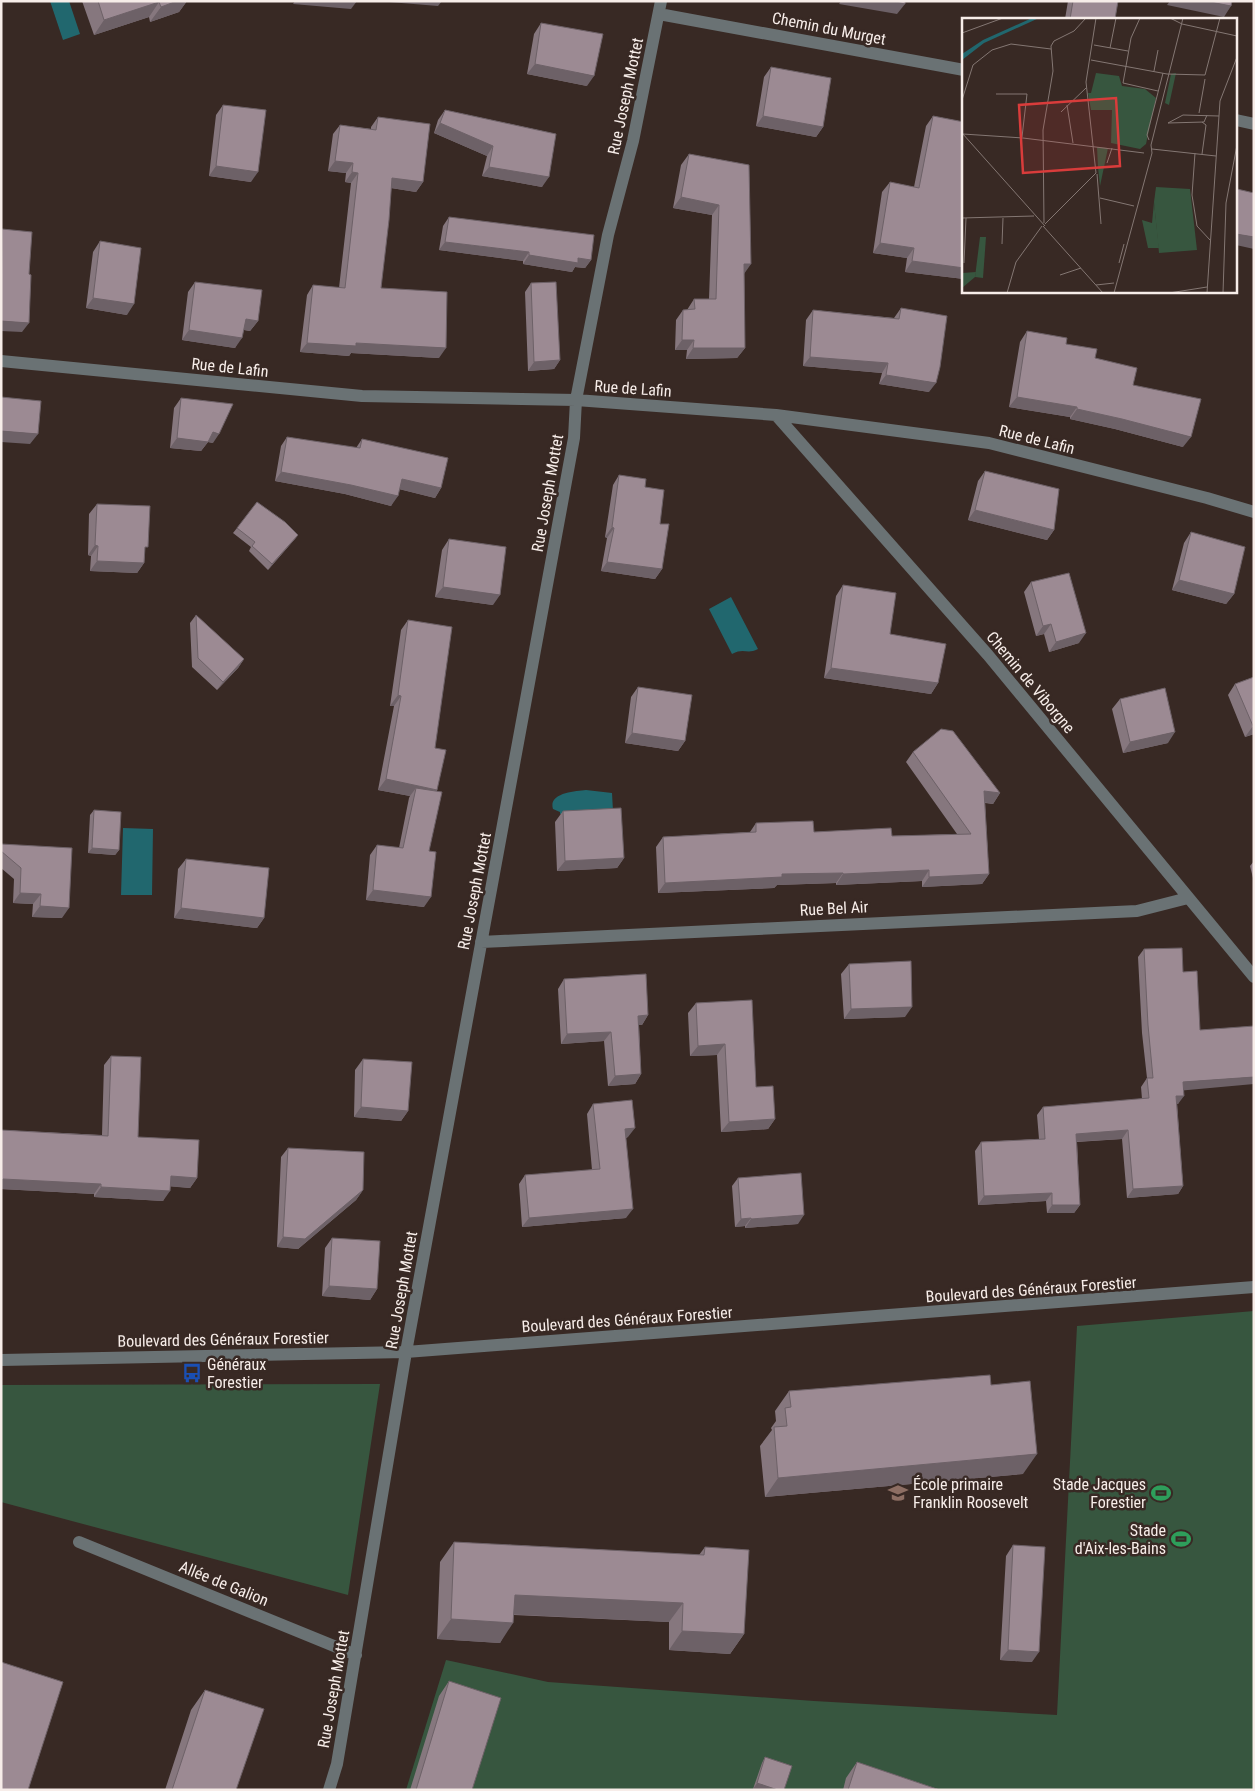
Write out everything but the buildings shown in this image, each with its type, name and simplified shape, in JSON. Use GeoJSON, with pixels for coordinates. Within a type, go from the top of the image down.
{"type":"FeatureCollection","features":[{"type":"Feature","properties":{"kind":"street","name":"Rue Joseph Mottet"},"geometry":{"type":"LineString","coordinates":[[329,1790],[337,1764],[406,1352],[574,438],[576,400],[608,235],[633,141],[661,1]]}},
{"type":"Feature","properties":{"kind":"street","name":"Chemin du Murget"},"geometry":{"type":"LineString","coordinates":[[659,14],[962,70]]}},
{"type":"Feature","properties":{"kind":"street"},"geometry":{"type":"LineString","coordinates":[[1238,120],[1254,124]]}},
{"type":"Feature","properties":{"kind":"street","name":"Rue de Lafin"},"geometry":{"type":"LineString","coordinates":[[1,361],[350,396],[576,400],[776,415],[989,443],[1207,498],[1254,512]]}},
{"type":"Feature","properties":{"kind":"street","name":"Chemin de Viborgne"},"geometry":{"type":"LineString","coordinates":[[776,415],[988,655],[1254,977]]}},
{"type":"Feature","properties":{"kind":"street","name":"Rue Bel Air"},"geometry":{"type":"LineString","coordinates":[[481,942],[1138,911],[1188,898]]}},
{"type":"Feature","properties":{"kind":"street","name":"Boulevard des Généraux Forestier"},"geometry":{"type":"LineString","coordinates":[[1,1360],[406,1352],[1254,1287]]}},
{"type":"Feature","properties":{"kind":"street","name":"Allée de Galion"},"geometry":{"type":"LineString","coordinates":[[79,1542],[356,1655]]}},
{"type":"Feature","properties":{"kind":"green space","name":"Stade Jacques Forestier"},"geometry":{"type":"Polygon","coordinates":[[[1254,1311],[1254,1790],[406,1790],[446,1660],[548,1682],[814,1701],[1057,1715],[1077,1326],[1254,1311]]]}},
{"type":"Feature","properties":{"kind":"green space"},"geometry":{"type":"Polygon","coordinates":[[[380,1384],[348,1595],[1,1502],[1,1385],[380,1384]]]}},
{"type":"Feature","properties":{"kind":"water"},"geometry":{"type":"Polygon","coordinates":[[[50,1],[69,1],[80,34],[63,40],[50,1]]]}},
{"type":"Feature","properties":{"kind":"water"},"geometry":{"type":"Polygon","coordinates":[[[731,597],[758,649],[732,654],[709,609],[731,597]]]}},
{"type":"Feature","properties":{"kind":"water"},"geometry":{"type":"Polygon","coordinates":[[[586,790],[612,793],[613,811],[560,814],[560,812],[553,809],[554,799],[558,796],[569,792],[586,790]]]}},
{"type":"Feature","properties":{"kind":"water"},"geometry":{"type":"Polygon","coordinates":[[[123,828],[153,829],[152,895],[121,895],[123,828]]]}},
{"type":"Feature","properties":{"kind":"place","name":"Généraux Forestier"},"geometry":{"type":"Point","coordinates":[192,1373]}},
{"type":"Feature","properties":{"kind":"place","name":"École primaire Franklin Roosevelt"},"geometry":{"type":"Point","coordinates":[898,1493]}},
{"type":"Feature","properties":{"kind":"place","name":"Stade Jacques Forestier"},"geometry":{"type":"Point","coordinates":[1161,1493]}},
{"type":"Feature","properties":{"kind":"place","name":"Stade d'Aix-les-Bains"},"geometry":{"type":"Point","coordinates":[1181,1539]}}]}
